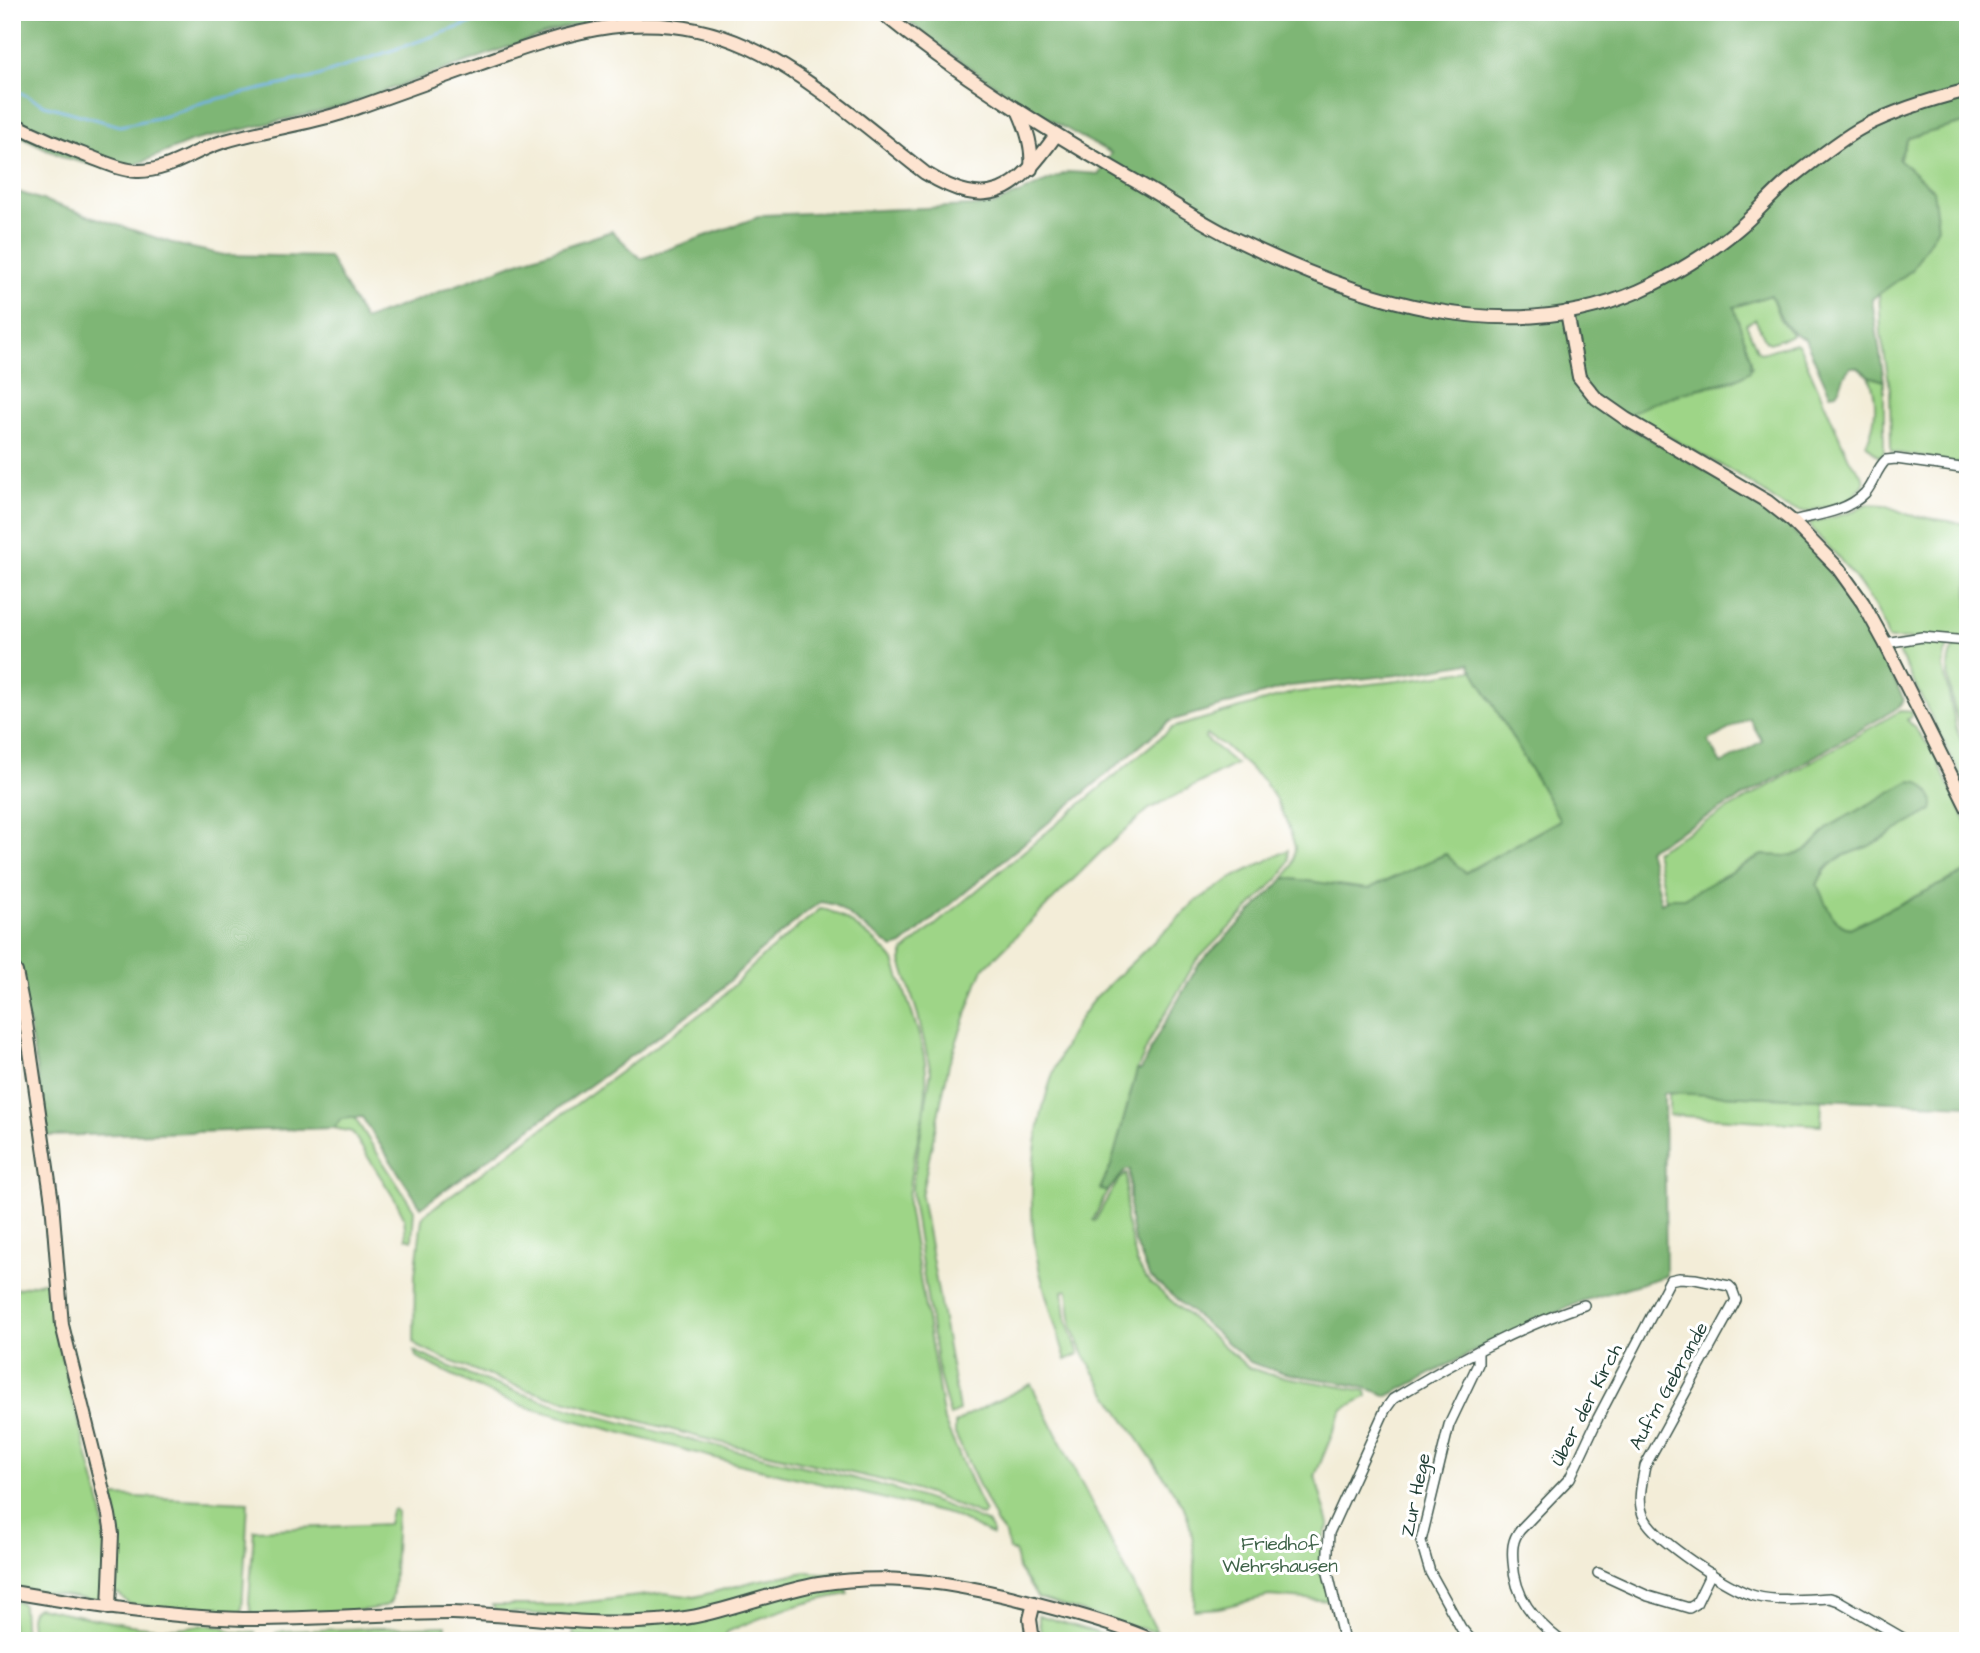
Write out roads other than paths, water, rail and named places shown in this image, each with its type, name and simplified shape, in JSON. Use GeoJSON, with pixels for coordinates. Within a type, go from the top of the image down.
{"type":"FeatureCollection","features":[{"type":"Feature","properties":{"kind":"street"},"geometry":{"type":"LineString","coordinates":[[881,12],[930,52],[1056,135],[1234,239],[1290,265],[1371,296],[1477,318],[1567,312],[1602,304],[1640,290],[1704,254],[1738,229],[1787,182],[1860,129],[1897,112],[1968,90]]}},
{"type":"Feature","properties":{"kind":"street"},"geometry":{"type":"LineString","coordinates":[[12,123],[106,164],[136,171],[153,170],[223,142],[306,124],[342,113],[560,35],[607,26],[659,24],[721,37],[748,47],[783,66],[925,173],[953,188],[977,193],[991,192],[1010,185],[1031,169],[1056,135]]}},
{"type":"Feature","properties":{"kind":"street"},"geometry":{"type":"LineString","coordinates":[[1018,110],[1028,134],[1032,153],[1031,169]]}},
{"type":"Feature","properties":{"kind":"street"},"geometry":{"type":"LineString","coordinates":[[1567,312],[1579,377],[1596,398],[1626,419],[1768,502],[1792,521],[1838,568],[1863,603],[1885,643],[1968,809]]}},
{"type":"Feature","properties":{"kind":"street"},"geometry":{"type":"LineString","coordinates":[[1792,521],[1852,505],[1872,484],[1886,460],[1968,468]]}},
{"type":"Feature","properties":{"kind":"street"},"geometry":{"type":"LineString","coordinates":[[1885,643],[1922,637],[1968,641]]}},
{"type":"Feature","properties":{"kind":"street"},"geometry":{"type":"LineString","coordinates":[[12,966],[16,972],[26,1023],[52,1202],[62,1325],[109,1515],[109,1608]]}},
{"type":"Feature","properties":{"kind":"street","name":"Auf'm Gebrande"},"geometry":{"type":"LineString","coordinates":[[1670,1280],[1687,1278],[1729,1286],[1735,1294],[1734,1307],[1645,1466],[1640,1496],[1644,1518],[1673,1547],[1730,1587],[1754,1596],[1830,1598],[1908,1641]]}},
{"type":"Feature","properties":{"kind":"street","name":"Über der Kirch"},"geometry":{"type":"LineString","coordinates":[[1561,1641],[1537,1620],[1519,1595],[1513,1569],[1514,1540],[1520,1530],[1570,1478],[1670,1280]]}},
{"type":"Feature","properties":{"kind":"street"},"geometry":{"type":"LineString","coordinates":[[1344,1641],[1327,1569],[1328,1540],[1385,1410],[1393,1399],[1478,1351],[1536,1321],[1584,1305]]}},
{"type":"Feature","properties":{"kind":"street","name":"Zur Hege"},"geometry":{"type":"LineString","coordinates":[[1472,1641],[1461,1628],[1430,1572],[1421,1541],[1450,1424],[1478,1363],[1478,1351]]}},
{"type":"Feature","properties":{"kind":"street"},"geometry":{"type":"LineString","coordinates":[[1598,1573],[1648,1596],[1689,1608],[1696,1604],[1712,1573]]}},
{"type":"Feature","properties":{"kind":"street"},"geometry":{"type":"LineString","coordinates":[[12,1592],[109,1608],[232,1619],[456,1613],[628,1622],[702,1615],[815,1585],[883,1579],[943,1583],[1034,1602],[1101,1621],[1154,1641]]}},
{"type":"Feature","properties":{"kind":"street"},"geometry":{"type":"LineString","coordinates":[[1033,1641],[1030,1619],[1034,1602]]}},
{"type":"Feature","properties":{"kind":"waterway"},"geometry":{"type":"LineString","coordinates":[[12,88],[44,105],[120,126],[166,116],[204,102],[312,78],[503,12]]}},
{"type":"Feature","properties":{"kind":"park label","name":"Friedhof Wehrshausen"},"geometry":{"type":"Point","coordinates":[1280,1555]}}]}
